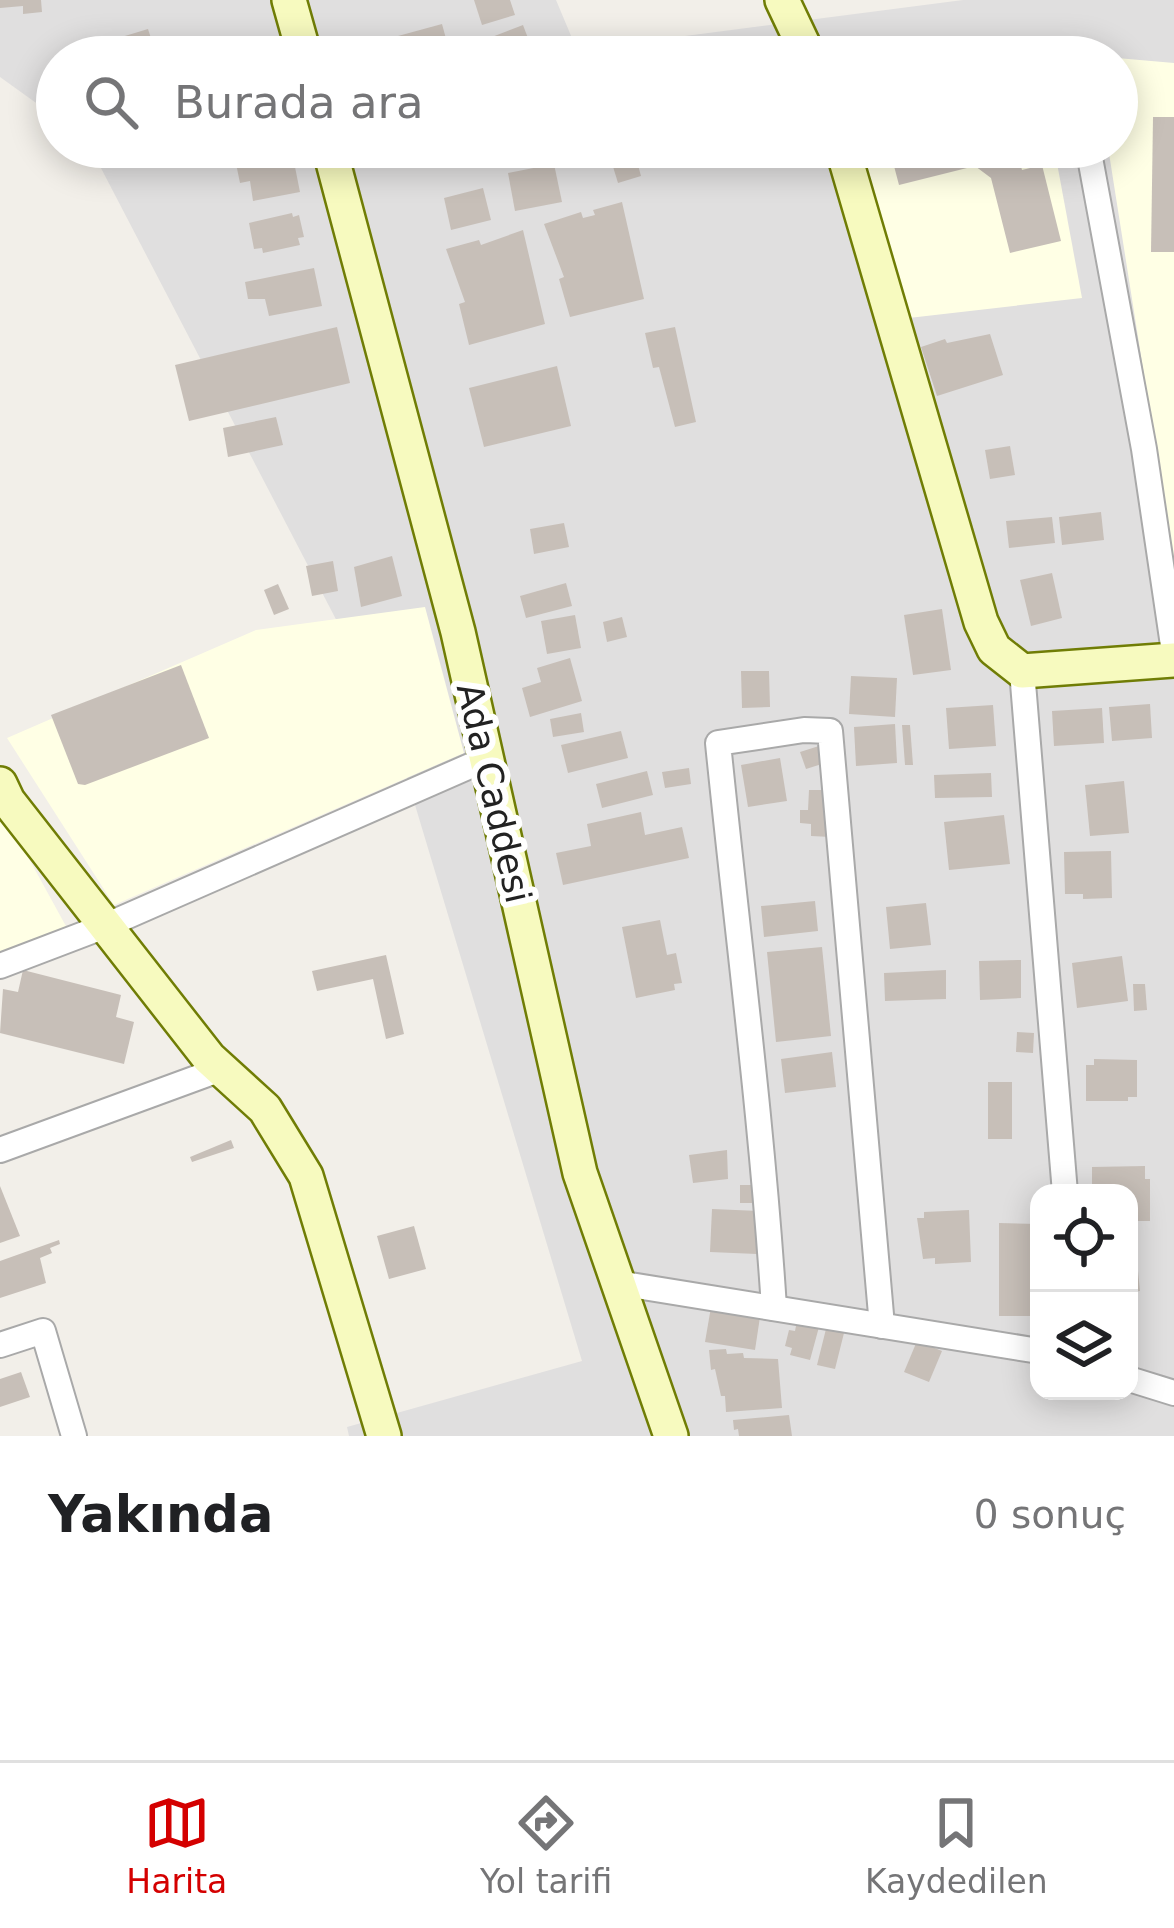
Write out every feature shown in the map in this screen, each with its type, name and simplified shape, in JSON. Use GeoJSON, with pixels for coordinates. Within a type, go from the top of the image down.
{"type":"FeatureCollection","features":[{"type":"Feature","properties":{"kind":"main road"},"geometry":{"type":"LineString","coordinates":[[290,0],[299,36]]}},
{"type":"Feature","properties":{"kind":"main road"},"geometry":{"type":"LineString","coordinates":[[782,0],[798,36]]}},
{"type":"Feature","properties":{"kind":"main road","name":"Ada Caddesi"},"geometry":{"type":"LineString","coordinates":[[334,168],[458,632],[580,1173],[671,1436]]}},
{"type":"Feature","properties":{"kind":"main road"},"geometry":{"type":"LineString","coordinates":[[848,168],[981,622],[994,650],[1022,670],[1174,656]]}},
{"type":"Feature","properties":{"kind":"main road"},"geometry":{"type":"LineString","coordinates":[[0,784],[8,801],[220,1069],[265,1109],[306,1176],[384,1436]]}},
{"type":"Feature","properties":{"kind":"street"},"geometry":{"type":"LineString","coordinates":[[1092,168],[1144,449],[1174,656]]}},
{"type":"Feature","properties":{"kind":"street"},"geometry":{"type":"LineString","coordinates":[[1022,670],[1064,1184]]}},
{"type":"Feature","properties":{"kind":"street"},"geometry":{"type":"LineString","coordinates":[[774,1309],[764,1148],[718,743],[804,730],[830,731],[882,1326]]}},
{"type":"Feature","properties":{"kind":"street"},"geometry":{"type":"LineString","coordinates":[[0,966],[105,926],[486,759]]}},
{"type":"Feature","properties":{"kind":"street"},"geometry":{"type":"LineString","coordinates":[[0,1150],[220,1069]]}},
{"type":"Feature","properties":{"kind":"street"},"geometry":{"type":"LineString","coordinates":[[618,1283],[1030,1350]]}},
{"type":"Feature","properties":{"kind":"street"},"geometry":{"type":"LineString","coordinates":[[0,1345],[43,1331],[74,1436]]}},
{"type":"Feature","properties":{"kind":"street"},"geometry":{"type":"LineString","coordinates":[[1138,1382],[1174,1394]]}},
{"type":"Feature","properties":{"kind":"shaded area"},"geometry":{"type":"Polygon","coordinates":[[[0,0],[556,0],[571,36],[36,36],[36,103],[0,77],[0,0]]]}},
{"type":"Feature","properties":{"kind":"shaded area"},"geometry":{"type":"Polygon","coordinates":[[[963,0],[1174,0],[1174,1436],[349,1436],[347,1427],[582,1361],[391,725],[101,168],[1138,168],[1138,36],[685,36],[963,0]]]}},
{"type":"Feature","properties":{"kind":"shaded area"},"geometry":{"type":"Polygon","coordinates":[[[1138,60],[1174,63],[1174,565],[1111,168],[1138,168],[1138,60]]]}},
{"type":"Feature","properties":{"kind":"shaded area"},"geometry":{"type":"Polygon","coordinates":[[[856,168],[1058,168],[1082,298],[900,319],[856,168]]]}},
{"type":"Feature","properties":{"kind":"shaded area"},"geometry":{"type":"Polygon","coordinates":[[[425,607],[464,753],[114,905],[7,738],[256,630],[425,607]]]}},
{"type":"Feature","properties":{"kind":"shaded area"},"geometry":{"type":"Polygon","coordinates":[[[0,806],[67,928],[0,952],[0,806]]]}},
{"type":"Feature","properties":{"kind":"building"},"geometry":{"type":"Polygon","coordinates":[[[0,0],[41,0],[42,12],[23,14],[23,6],[0,8],[0,0]]]}},
{"type":"Feature","properties":{"kind":"building"},"geometry":{"type":"Polygon","coordinates":[[[474,0],[510,0],[515,15],[482,25],[474,0]]]}},
{"type":"Feature","properties":{"kind":"building"},"geometry":{"type":"Polygon","coordinates":[[[442,24],[445,36],[398,36],[442,24]]]}},
{"type":"Feature","properties":{"kind":"building"},"geometry":{"type":"Polygon","coordinates":[[[523,25],[527,36],[495,36],[523,25]]]}},
{"type":"Feature","properties":{"kind":"building"},"geometry":{"type":"Polygon","coordinates":[[[1153,117],[1174,117],[1174,252],[1151,252],[1153,117]]]}},
{"type":"Feature","properties":{"kind":"building"},"geometry":{"type":"Polygon","coordinates":[[[237,168],[295,168],[300,192],[253,201],[250,181],[240,183],[237,168]]]}},
{"type":"Feature","properties":{"kind":"building"},"geometry":{"type":"Polygon","coordinates":[[[555,168],[562,202],[515,211],[508,173],[555,168]]]}},
{"type":"Feature","properties":{"kind":"building"},"geometry":{"type":"Polygon","coordinates":[[[613,168],[639,168],[641,176],[618,183],[613,168]]]}},
{"type":"Feature","properties":{"kind":"building"},"geometry":{"type":"Polygon","coordinates":[[[895,168],[967,168],[899,185],[895,168]]]}},
{"type":"Feature","properties":{"kind":"building"},"geometry":{"type":"Polygon","coordinates":[[[978,168],[1043,168],[1061,241],[1010,253],[991,178],[978,168]]]}},
{"type":"Feature","properties":{"kind":"building"},"geometry":{"type":"Polygon","coordinates":[[[483,188],[491,220],[451,230],[444,198],[483,188]]]}},
{"type":"Feature","properties":{"kind":"building"},"geometry":{"type":"Polygon","coordinates":[[[622,202],[644,299],[570,317],[559,279],[564,277],[544,224],[581,212],[583,218],[595,215],[593,210],[622,202]]]}},
{"type":"Feature","properties":{"kind":"building"},"geometry":{"type":"Polygon","coordinates":[[[299,215],[304,237],[298,238],[300,245],[263,253],[262,248],[254,249],[249,223],[299,215]]]}},
{"type":"Feature","properties":{"kind":"building"},"geometry":{"type":"Polygon","coordinates":[[[523,230],[545,324],[469,345],[459,304],[465,302],[446,249],[479,240],[481,245],[523,230]]]}},
{"type":"Feature","properties":{"kind":"building"},"geometry":{"type":"Polygon","coordinates":[[[314,268],[322,306],[269,316],[265,299],[248,299],[245,282],[314,268]]]}},
{"type":"Feature","properties":{"kind":"building"},"geometry":{"type":"Polygon","coordinates":[[[337,327],[350,383],[189,421],[175,365],[337,327]]]}},
{"type":"Feature","properties":{"kind":"building"},"geometry":{"type":"Polygon","coordinates":[[[675,327],[696,422],[675,427],[645,333],[675,327]]]}},
{"type":"Feature","properties":{"kind":"building"},"geometry":{"type":"Polygon","coordinates":[[[990,334],[1003,375],[937,396],[921,347],[990,334]]]}},
{"type":"Feature","properties":{"kind":"building"},"geometry":{"type":"Polygon","coordinates":[[[557,366],[571,426],[484,447],[469,388],[557,366]]]}},
{"type":"Feature","properties":{"kind":"building"},"geometry":{"type":"Polygon","coordinates":[[[276,417],[283,445],[228,457],[223,428],[276,417]]]}},
{"type":"Feature","properties":{"kind":"building"},"geometry":{"type":"Polygon","coordinates":[[[1010,446],[1015,475],[990,479],[985,450],[1010,446]]]}},
{"type":"Feature","properties":{"kind":"building"},"geometry":{"type":"Polygon","coordinates":[[[1101,512],[1104,540],[1062,545],[1059,517],[1101,512]]]}},
{"type":"Feature","properties":{"kind":"building"},"geometry":{"type":"Polygon","coordinates":[[[1052,517],[1055,543],[1009,548],[1006,521],[1052,517]]]}},
{"type":"Feature","properties":{"kind":"building"},"geometry":{"type":"Polygon","coordinates":[[[564,523],[569,547],[534,554],[530,529],[564,523]]]}},
{"type":"Feature","properties":{"kind":"building"},"geometry":{"type":"Polygon","coordinates":[[[392,556],[402,596],[361,607],[354,567],[392,556]]]}},
{"type":"Feature","properties":{"kind":"building"},"geometry":{"type":"Polygon","coordinates":[[[333,561],[338,591],[312,596],[306,566],[333,561]]]}},
{"type":"Feature","properties":{"kind":"building"},"geometry":{"type":"Polygon","coordinates":[[[1052,573],[1062,618],[1031,626],[1020,580],[1052,573]]]}},
{"type":"Feature","properties":{"kind":"building"},"geometry":{"type":"Polygon","coordinates":[[[566,583],[572,606],[526,618],[520,596],[566,583]]]}},
{"type":"Feature","properties":{"kind":"building"},"geometry":{"type":"Polygon","coordinates":[[[278,584],[289,609],[274,615],[264,590],[278,584]]]}},
{"type":"Feature","properties":{"kind":"building"},"geometry":{"type":"Polygon","coordinates":[[[942,609],[951,670],[913,675],[904,615],[942,609]]]}},
{"type":"Feature","properties":{"kind":"building"},"geometry":{"type":"Polygon","coordinates":[[[575,615],[581,648],[547,654],[541,621],[575,615]]]}},
{"type":"Feature","properties":{"kind":"building"},"geometry":{"type":"Polygon","coordinates":[[[622,617],[627,637],[607,642],[603,622],[622,617]]]}},
{"type":"Feature","properties":{"kind":"building"},"geometry":{"type":"Polygon","coordinates":[[[570,658],[582,701],[530,717],[522,688],[541,682],[537,668],[570,658]]]}},
{"type":"Feature","properties":{"kind":"building"},"geometry":{"type":"Polygon","coordinates":[[[181,665],[209,738],[78,784],[51,715],[181,665]]]}},
{"type":"Feature","properties":{"kind":"building"},"geometry":{"type":"Polygon","coordinates":[[[741,671],[769,671],[770,707],[742,708],[741,671]]]}},
{"type":"Feature","properties":{"kind":"building"},"geometry":{"type":"Polygon","coordinates":[[[851,676],[897,678],[895,717],[849,714],[851,676]]]}},
{"type":"Feature","properties":{"kind":"building"},"geometry":{"type":"Polygon","coordinates":[[[1150,704],[1152,738],[1112,741],[1109,707],[1150,704]]]}},
{"type":"Feature","properties":{"kind":"building"},"geometry":{"type":"Polygon","coordinates":[[[993,705],[996,746],[949,749],[946,708],[993,705]]]}},
{"type":"Feature","properties":{"kind":"building"},"geometry":{"type":"Polygon","coordinates":[[[1102,708],[1104,743],[1054,746],[1052,711],[1102,708]]]}},
{"type":"Feature","properties":{"kind":"building"},"geometry":{"type":"Polygon","coordinates":[[[581,713],[584,732],[553,737],[550,719],[581,713]]]}},
{"type":"Feature","properties":{"kind":"building"},"geometry":{"type":"Polygon","coordinates":[[[895,724],[897,763],[856,766],[854,727],[895,724]]]}},
{"type":"Feature","properties":{"kind":"building"},"geometry":{"type":"Polygon","coordinates":[[[902,725],[910,725],[913,765],[905,765],[902,725]]]}},
{"type":"Feature","properties":{"kind":"building"},"geometry":{"type":"Polygon","coordinates":[[[621,731],[628,758],[568,773],[561,745],[621,731]]]}},
{"type":"Feature","properties":{"kind":"building"},"geometry":{"type":"Polygon","coordinates":[[[819,746],[825,763],[806,769],[800,752],[819,746]]]}},
{"type":"Feature","properties":{"kind":"building"},"geometry":{"type":"Polygon","coordinates":[[[780,758],[787,801],[748,807],[741,765],[780,758]]]}},
{"type":"Feature","properties":{"kind":"building"},"geometry":{"type":"Polygon","coordinates":[[[689,768],[691,784],[665,788],[662,772],[689,768]]]}},
{"type":"Feature","properties":{"kind":"building"},"geometry":{"type":"Polygon","coordinates":[[[647,771],[653,795],[602,808],[596,784],[647,771]]]}},
{"type":"Feature","properties":{"kind":"building"},"geometry":{"type":"Polygon","coordinates":[[[991,773],[992,797],[935,798],[934,775],[991,773]]]}},
{"type":"Feature","properties":{"kind":"building"},"geometry":{"type":"Polygon","coordinates":[[[1124,781],[1129,833],[1090,836],[1085,785],[1124,781]]]}},
{"type":"Feature","properties":{"kind":"building"},"geometry":{"type":"Polygon","coordinates":[[[809,790],[825,790],[831,837],[811,836],[811,824],[800,823],[800,810],[808,810],[809,790]]]}},
{"type":"Feature","properties":{"kind":"building"},"geometry":{"type":"Polygon","coordinates":[[[641,812],[645,835],[682,827],[689,858],[563,885],[556,853],[591,846],[587,824],[641,812]]]}},
{"type":"Feature","properties":{"kind":"building"},"geometry":{"type":"Polygon","coordinates":[[[1004,815],[1010,864],[949,870],[944,822],[1004,815]]]}},
{"type":"Feature","properties":{"kind":"building"},"geometry":{"type":"Polygon","coordinates":[[[1111,851],[1112,898],[1065,894],[1064,852],[1111,851]]]}},
{"type":"Feature","properties":{"kind":"building"},"geometry":{"type":"Polygon","coordinates":[[[815,901],[818,931],[764,937],[761,906],[815,901]]]}},
{"type":"Feature","properties":{"kind":"building"},"geometry":{"type":"Polygon","coordinates":[[[926,903],[931,945],[890,949],[886,907],[926,903]]]}},
{"type":"Feature","properties":{"kind":"building"},"geometry":{"type":"Polygon","coordinates":[[[660,920],[667,955],[676,953],[682,983],[674,984],[675,990],[636,998],[622,927],[660,920]]]}},
{"type":"Feature","properties":{"kind":"building"},"geometry":{"type":"Polygon","coordinates":[[[822,947],[831,1036],[776,1042],[767,952],[822,947]]]}},
{"type":"Feature","properties":{"kind":"building"},"geometry":{"type":"Polygon","coordinates":[[[386,955],[404,1034],[386,1039],[373,979],[317,991],[312,971],[386,955]]]}},
{"type":"Feature","properties":{"kind":"building"},"geometry":{"type":"Polygon","coordinates":[[[1122,956],[1128,1001],[1077,1008],[1072,963],[1122,956]]]}},
{"type":"Feature","properties":{"kind":"building"},"geometry":{"type":"Polygon","coordinates":[[[1021,960],[1021,998],[980,1000],[979,961],[1021,960]]]}},
{"type":"Feature","properties":{"kind":"building"},"geometry":{"type":"Polygon","coordinates":[[[23,970],[121,995],[116,1017],[134,1022],[124,1064],[0,1033],[3,989],[18,992],[23,970]]]}},
{"type":"Feature","properties":{"kind":"building"},"geometry":{"type":"Polygon","coordinates":[[[946,970],[946,999],[885,1001],[884,973],[946,970]]]}},
{"type":"Feature","properties":{"kind":"building"},"geometry":{"type":"Polygon","coordinates":[[[1133,984],[1145,984],[1147,1010],[1134,1011],[1133,984]]]}},
{"type":"Feature","properties":{"kind":"building"},"geometry":{"type":"Polygon","coordinates":[[[1017,1032],[1034,1033],[1033,1053],[1016,1052],[1017,1032]]]}},
{"type":"Feature","properties":{"kind":"building"},"geometry":{"type":"Polygon","coordinates":[[[832,1052],[836,1087],[785,1093],[781,1059],[832,1052]]]}},
{"type":"Feature","properties":{"kind":"building"},"geometry":{"type":"Polygon","coordinates":[[[1094,1059],[1137,1060],[1137,1097],[1086,1101],[1086,1065],[1094,1065],[1094,1059]]]}},
{"type":"Feature","properties":{"kind":"building"},"geometry":{"type":"Polygon","coordinates":[[[988,1082],[1012,1082],[1012,1139],[988,1139],[988,1082]]]}},
{"type":"Feature","properties":{"kind":"building"},"geometry":{"type":"Polygon","coordinates":[[[231,1140],[234,1148],[192,1162],[190,1157],[231,1140]]]}},
{"type":"Feature","properties":{"kind":"building"},"geometry":{"type":"Polygon","coordinates":[[[727,1150],[728,1179],[693,1183],[689,1155],[727,1150]]]}},
{"type":"Feature","properties":{"kind":"building"},"geometry":{"type":"Polygon","coordinates":[[[1145,1166],[1145,1179],[1150,1179],[1150,1221],[1138,1221],[1138,1184],[1092,1184],[1092,1167],[1145,1166]]]}},
{"type":"Feature","properties":{"kind":"building"},"geometry":{"type":"Polygon","coordinates":[[[740,1185],[755,1185],[755,1203],[740,1203],[740,1185]]]}},
{"type":"Feature","properties":{"kind":"building"},"geometry":{"type":"Polygon","coordinates":[[[0,1186],[20,1236],[0,1243],[0,1186]]]}},
{"type":"Feature","properties":{"kind":"building"},"geometry":{"type":"Polygon","coordinates":[[[712,1209],[759,1211],[757,1254],[710,1252],[712,1209]]]}},
{"type":"Feature","properties":{"kind":"building"},"geometry":{"type":"Polygon","coordinates":[[[969,1210],[971,1262],[935,1264],[935,1258],[923,1259],[917,1218],[924,1218],[924,1212],[969,1210]]]}},
{"type":"Feature","properties":{"kind":"building"},"geometry":{"type":"Polygon","coordinates":[[[999,1223],[1030,1224],[1030,1316],[999,1316],[999,1223]]]}},
{"type":"Feature","properties":{"kind":"building"},"geometry":{"type":"Polygon","coordinates":[[[414,1226],[426,1269],[389,1279],[377,1236],[414,1226]]]}},
{"type":"Feature","properties":{"kind":"building"},"geometry":{"type":"Polygon","coordinates":[[[59,1240],[60,1244],[50,1248],[52,1253],[40,1258],[46,1283],[0,1298],[0,1261],[59,1240]]]}},
{"type":"Feature","properties":{"kind":"building"},"geometry":{"type":"Polygon","coordinates":[[[711,1307],[760,1317],[755,1350],[705,1342],[711,1307]]]}},
{"type":"Feature","properties":{"kind":"building"},"geometry":{"type":"Polygon","coordinates":[[[797,1321],[819,1327],[810,1360],[790,1355],[792,1348],[785,1346],[797,1321]]]}},
{"type":"Feature","properties":{"kind":"building"},"geometry":{"type":"Polygon","coordinates":[[[826,1329],[844,1333],[835,1369],[817,1365],[826,1329]]]}},
{"type":"Feature","properties":{"kind":"building"},"geometry":{"type":"Polygon","coordinates":[[[917,1341],[942,1351],[929,1382],[904,1372],[917,1341]]]}},
{"type":"Feature","properties":{"kind":"building"},"geometry":{"type":"Polygon","coordinates":[[[726,1349],[727,1354],[743,1353],[744,1358],[778,1359],[782,1408],[726,1412],[709,1350],[726,1349]]]}},
{"type":"Feature","properties":{"kind":"building"},"geometry":{"type":"Polygon","coordinates":[[[21,1372],[30,1397],[0,1407],[0,1379],[21,1372]]]}},
{"type":"Feature","properties":{"kind":"building"},"geometry":{"type":"Polygon","coordinates":[[[789,1415],[792,1436],[739,1436],[738,1429],[734,1430],[733,1420],[789,1415]]]}}]}
